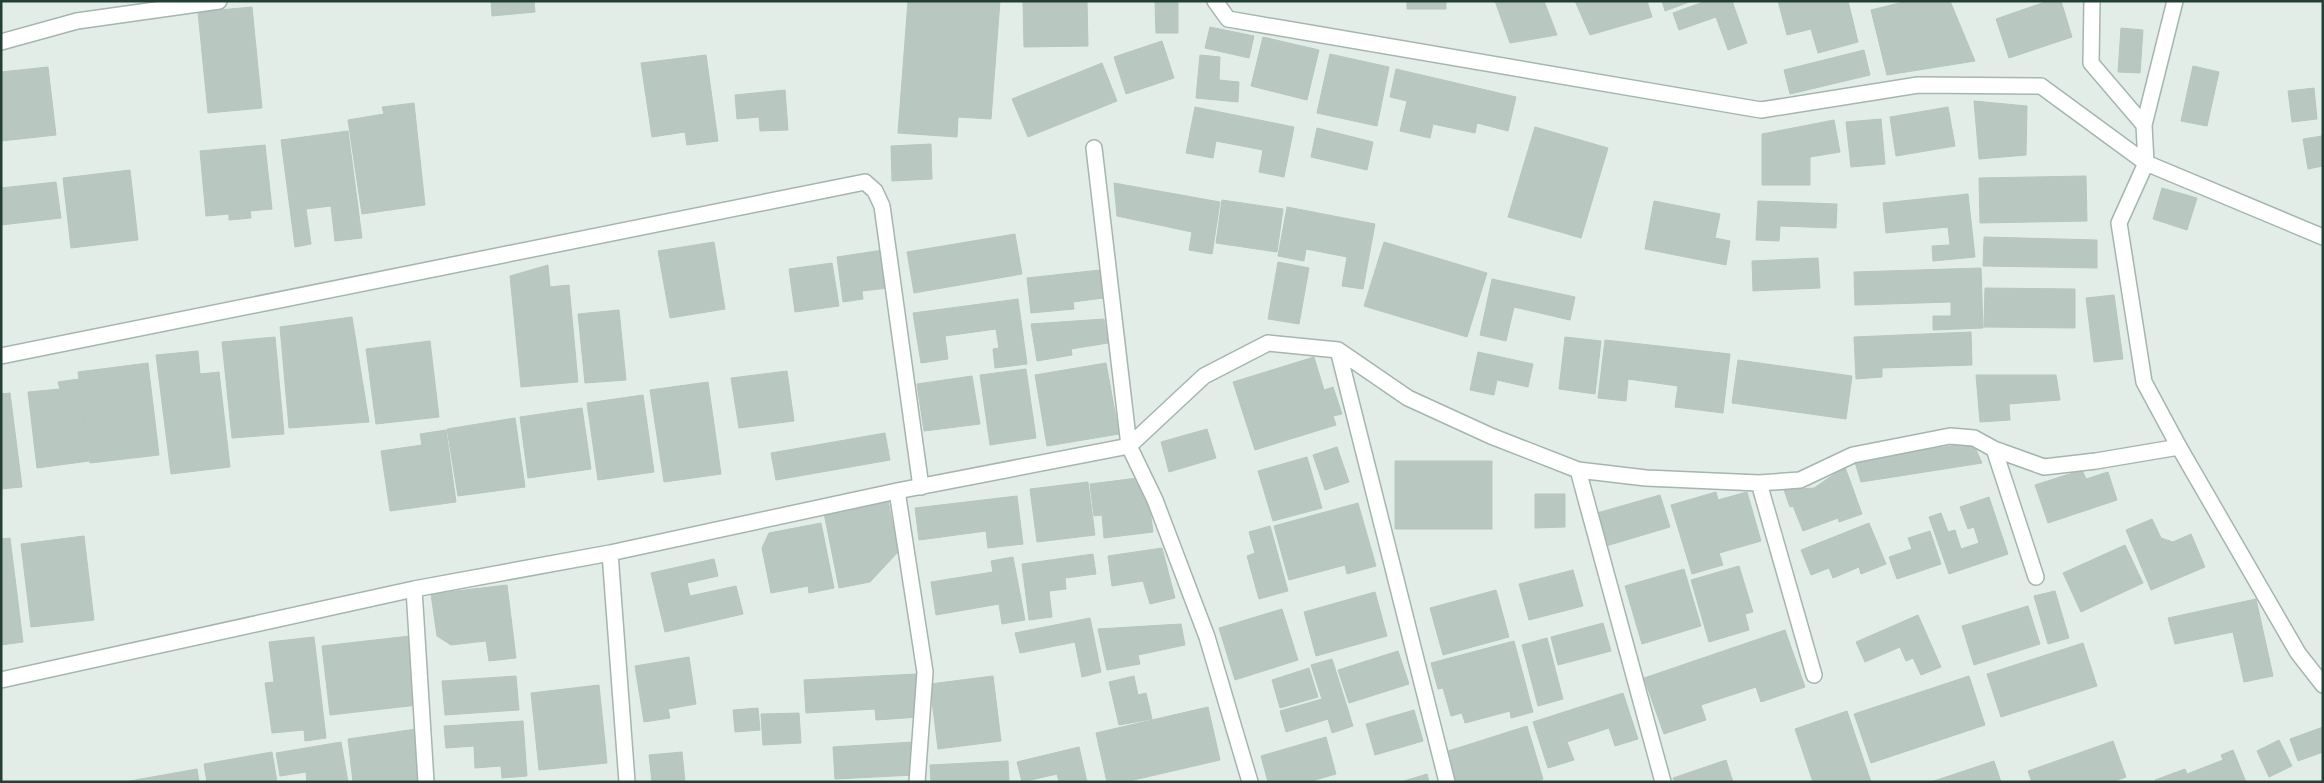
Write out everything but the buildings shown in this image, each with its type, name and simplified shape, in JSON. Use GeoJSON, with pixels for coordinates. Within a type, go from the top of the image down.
{"type":"FeatureCollection","features":[{"type":"Feature","properties":{"kind":"street"},"geometry":{"type":"LineString","coordinates":[[1,42],[77,21],[219,1]]}},
{"type":"Feature","properties":{"kind":"street"},"geometry":{"type":"LineString","coordinates":[[1215,1],[1228,19],[1761,110],[1918,85],[2041,86],[2146,163],[2323,237]]}},
{"type":"Feature","properties":{"kind":"street"},"geometry":{"type":"LineString","coordinates":[[2092,1],[2091,62],[2144,125]]}},
{"type":"Feature","properties":{"kind":"street"},"geometry":{"type":"LineString","coordinates":[[2175,1],[2144,125],[2146,163],[2119,223],[2144,382],[2179,447],[2298,653],[2323,685]]}},
{"type":"Feature","properties":{"kind":"street"},"geometry":{"type":"LineString","coordinates":[[1094,148],[1129,446],[1155,500],[1207,637],[1250,782]]}},
{"type":"Feature","properties":{"kind":"street"},"geometry":{"type":"LineString","coordinates":[[1,356],[865,182],[875,191],[882,206],[921,487]]}},
{"type":"Feature","properties":{"kind":"street"},"geometry":{"type":"LineString","coordinates":[[1,680],[414,589],[610,554],[897,491],[1129,446],[1204,376],[1268,343],[1338,350],[1408,398],[1491,436],[1578,470],[1646,478],[1758,483],[1800,480],[1853,455],[1950,436],[1974,438],[1994,449],[2044,467],[2096,461],[2179,447]]}},
{"type":"Feature","properties":{"kind":"street"},"geometry":{"type":"LineString","coordinates":[[1338,350],[1447,782]]}},
{"type":"Feature","properties":{"kind":"street"},"geometry":{"type":"LineString","coordinates":[[1994,449],[2036,576]]}},
{"type":"Feature","properties":{"kind":"street"},"geometry":{"type":"LineString","coordinates":[[1578,470],[1663,782]]}},
{"type":"Feature","properties":{"kind":"street"},"geometry":{"type":"LineString","coordinates":[[1758,483],[1814,675]]}},
{"type":"Feature","properties":{"kind":"street"},"geometry":{"type":"LineString","coordinates":[[897,491],[925,672],[917,782]]}},
{"type":"Feature","properties":{"kind":"street"},"geometry":{"type":"LineString","coordinates":[[610,554],[627,782]]}},
{"type":"Feature","properties":{"kind":"street"},"geometry":{"type":"LineString","coordinates":[[414,589],[426,782]]}}]}
